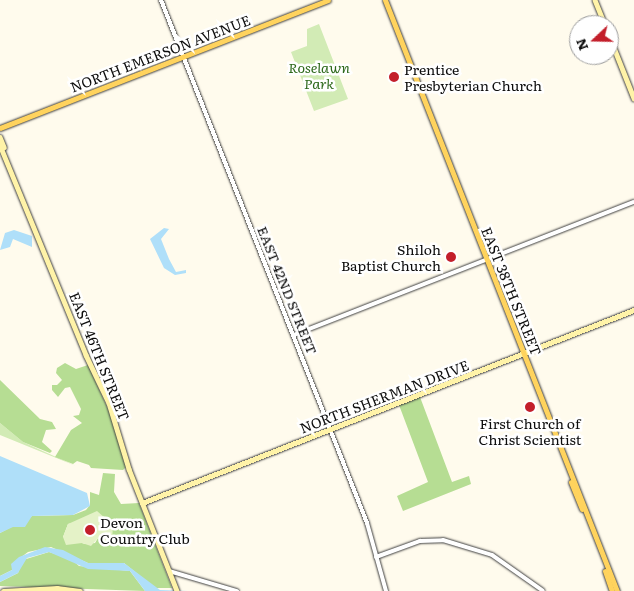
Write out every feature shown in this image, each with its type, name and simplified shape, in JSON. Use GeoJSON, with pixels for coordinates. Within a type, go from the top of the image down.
{"type":"FeatureCollection","features":[{"type":"Feature","properties":{"kind":"main road","name":"NORTH EMERSON AVENUE"},"geometry":{"type":"LineString","coordinates":[[0,126],[319,0]]}},
{"type":"Feature","properties":{"kind":"main road","name":"NORTH EMERSON AVENUE"},"geometry":{"type":"LineString","coordinates":[[182,55],[328,0]]}},
{"type":"Feature","properties":{"kind":"main road","name":"EAST 38TH STREET"},"geometry":{"type":"LineString","coordinates":[[383,0],[617,591]]}},
{"type":"Feature","properties":{"kind":"main road"},"geometry":{"type":"LineString","coordinates":[[595,0],[601,15]]}},
{"type":"Feature","properties":{"kind":"main road"},"geometry":{"type":"LineString","coordinates":[[619,60],[634,98]]}},
{"type":"Feature","properties":{"kind":"main road","name":"EAST 46TH STREET"},"geometry":{"type":"LineString","coordinates":[[0,137],[7,160]]}},
{"type":"Feature","properties":{"kind":"main road","name":"EAST 46TH STREET"},"geometry":{"type":"LineString","coordinates":[[0,144],[86,355],[109,402],[142,503],[177,591]]}},
{"type":"Feature","properties":{"kind":"main road","name":"NORTH SHERMAN DRIVE"},"geometry":{"type":"LineString","coordinates":[[142,503],[634,310]]}},
{"type":"Feature","properties":{"kind":"main road","name":"EAST 38TH STREET"},"geometry":{"type":"LineString","coordinates":[[524,353],[612,591]]}},
{"type":"Feature","properties":{"kind":"main road"},"geometry":{"type":"LineString","coordinates":[[3,591],[58,588],[80,591]]}},
{"type":"Feature","properties":{"kind":"street","name":"EAST 42ND STREET"},"geometry":{"type":"LineString","coordinates":[[161,0],[367,523],[386,591]]}},
{"type":"Feature","properties":{"kind":"street"},"geometry":{"type":"LineString","coordinates":[[294,335],[634,202]]}},
{"type":"Feature","properties":{"kind":"street"},"geometry":{"type":"LineString","coordinates":[[376,557],[420,541],[446,541],[495,557],[543,591]]}},
{"type":"Feature","properties":{"kind":"street"},"geometry":{"type":"LineString","coordinates":[[168,570],[237,591]]}},
{"type":"Feature","properties":{"kind":"green space","name":"Roselawn Park"},"geometry":{"type":"Polygon","coordinates":[[[319,24],[348,99],[314,111],[291,52],[307,46],[307,29],[319,24]]]}},
{"type":"Feature","properties":{"kind":"green space"},"geometry":{"type":"Polygon","coordinates":[[[65,363],[76,369],[88,365],[113,420],[126,467],[123,470],[91,468],[89,465],[77,461],[73,464],[55,457],[71,430],[82,423],[73,416],[79,415],[81,409],[70,387],[65,388],[58,397],[52,390],[52,385],[57,385],[62,380],[56,373],[57,368],[65,363]]]}},
{"type":"Feature","properties":{"kind":"green space"},"geometry":{"type":"Polygon","coordinates":[[[0,380],[40,419],[52,422],[56,429],[46,430],[42,442],[52,451],[50,453],[23,442],[0,423],[0,380]]]}},
{"type":"Feature","properties":{"kind":"green space"},"geometry":{"type":"Polygon","coordinates":[[[420,397],[452,482],[469,476],[471,484],[403,511],[397,496],[428,482],[399,405],[420,397]]]}},
{"type":"Feature","properties":{"kind":"green space"},"geometry":{"type":"Polygon","coordinates":[[[0,423],[23,442],[76,466],[0,435],[0,423]]]}},
{"type":"Feature","properties":{"kind":"green space"},"geometry":{"type":"Polygon","coordinates":[[[103,473],[115,474],[114,492],[121,504],[139,503],[172,588],[155,588],[124,563],[88,563],[51,547],[28,552],[12,564],[12,570],[0,576],[0,533],[32,516],[73,515],[86,510],[90,505],[90,492],[99,495],[103,473]],[[103,516],[68,524],[63,537],[85,544],[95,543],[98,538],[105,543],[112,541],[109,523],[103,516]]]}},
{"type":"Feature","properties":{"kind":"green space","name":"Devon Country Club"},"geometry":{"type":"Polygon","coordinates":[[[97,511],[113,525],[112,541],[105,543],[98,538],[91,546],[82,543],[66,545],[63,537],[68,524],[97,511]]]}},
{"type":"Feature","properties":{"kind":"green space"},"geometry":{"type":"Polygon","coordinates":[[[49,552],[71,559],[79,566],[130,571],[145,591],[0,586],[0,582],[18,573],[23,560],[49,552]]]}},
{"type":"Feature","properties":{"kind":"water"},"geometry":{"type":"Polygon","coordinates":[[[164,228],[169,229],[161,239],[169,259],[176,272],[186,270],[186,273],[175,275],[164,268],[150,239],[164,228]]]}},
{"type":"Feature","properties":{"kind":"water"},"geometry":{"type":"Polygon","coordinates":[[[14,230],[32,236],[32,247],[13,239],[10,247],[0,250],[5,233],[14,230]]]}},
{"type":"Feature","properties":{"kind":"water"},"geometry":{"type":"Polygon","coordinates":[[[0,456],[87,493],[90,506],[73,515],[32,516],[25,527],[13,527],[0,533],[0,456]]]}},
{"type":"Feature","properties":{"kind":"water"},"geometry":{"type":"Polygon","coordinates":[[[45,547],[63,550],[88,563],[124,563],[160,590],[188,591],[145,591],[130,571],[88,569],[49,552],[27,558],[18,573],[0,582],[0,576],[12,570],[11,564],[19,557],[45,547]]]}},
{"type":"Feature","properties":{"kind":"place","name":"Prentice Presbyterian Church"},"geometry":{"type":"Point","coordinates":[394,77]}},
{"type":"Feature","properties":{"kind":"place","name":"Shiloh Baptist Church"},"geometry":{"type":"Point","coordinates":[451,257]}},
{"type":"Feature","properties":{"kind":"place","name":"First Church of Christ Scientist"},"geometry":{"type":"Point","coordinates":[530,407]}},
{"type":"Feature","properties":{"kind":"place","name":"Devon Country Club"},"geometry":{"type":"Point","coordinates":[90,530]}}]}
